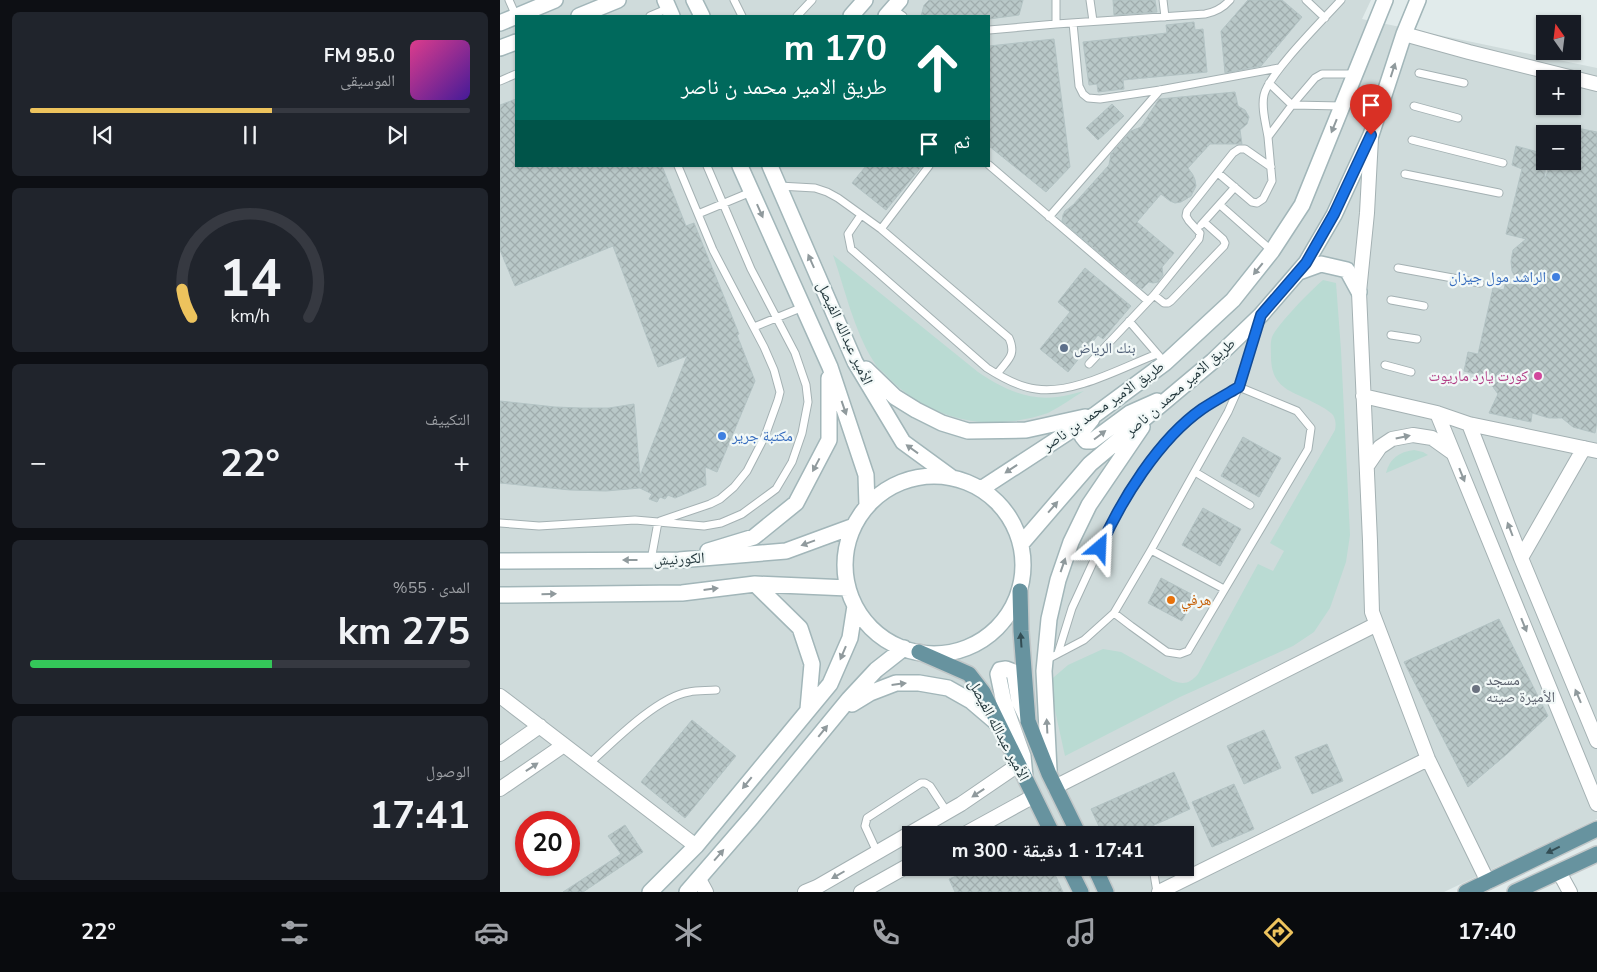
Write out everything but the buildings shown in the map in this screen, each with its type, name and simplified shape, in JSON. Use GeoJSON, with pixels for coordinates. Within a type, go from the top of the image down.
{"type":"FeatureCollection","features":[{"type":"Feature","properties":{"kind":"main road"},"geometry":{"type":"LineString","coordinates":[[518,15],[555,0]]}},
{"type":"Feature","properties":{"kind":"main road"},"geometry":{"type":"LineString","coordinates":[[580,15],[618,0]]}},
{"type":"Feature","properties":{"kind":"main road"},"geometry":{"type":"LineString","coordinates":[[694,0],[702,15]]}},
{"type":"Feature","properties":{"kind":"main road"},"geometry":{"type":"LineString","coordinates":[[852,15],[865,0]]}},
{"type":"Feature","properties":{"kind":"main road","name":"طريق الامير محمد بن ناصر"},"geometry":{"type":"LineString","coordinates":[[981,489],[1096,414],[1233,300],[1272,251],[1302,206],[1385,0]]}},
{"type":"Feature","properties":{"kind":"main road","name":"طريق الامير محمد ن ناصر"},"geometry":{"type":"LineString","coordinates":[[1021,544],[1090,464],[1213,361],[1261,315],[1306,263],[1334,214],[1371,135],[1404,34],[1418,0]]}},
{"type":"Feature","properties":{"kind":"main road"},"geometry":{"type":"LineString","coordinates":[[500,23],[515,16]]}},
{"type":"Feature","properties":{"kind":"main road"},"geometry":{"type":"LineString","coordinates":[[500,48],[515,42]]}},
{"type":"Feature","properties":{"kind":"main road","name":"الأمير عبدالله الفيصل"},"geometry":{"type":"LineString","coordinates":[[740,167],[830,367],[866,475],[867,506]]}},
{"type":"Feature","properties":{"kind":"main road","name":"الأمير عبدالله الفيصل"},"geometry":{"type":"LineString","coordinates":[[770,167],[853,356],[903,442],[951,477]]}},
{"type":"Feature","properties":{"kind":"main road"},"geometry":{"type":"LineString","coordinates":[[1298,272],[1321,264],[1347,270],[1359,292]]}},
{"type":"Feature","properties":{"kind":"main road"},"geometry":{"type":"LineString","coordinates":[[853,356],[895,397],[942,424],[968,431],[1026,430],[1096,414]]}},
{"type":"Feature","properties":{"kind":"main road"},"geometry":{"type":"LineString","coordinates":[[679,560],[754,537],[796,503],[829,440],[830,367]]}},
{"type":"Feature","properties":{"kind":"main road"},"geometry":{"type":"LineString","coordinates":[[1096,414],[1083,430],[1082,436],[1086,441],[1092,441],[1130,413],[1169,397]]}},
{"type":"Feature","properties":{"kind":"main road"},"geometry":{"type":"LineString","coordinates":[[1052,780],[1044,671],[1052,656],[1051,612],[1058,580],[1071,542],[1089,505],[1151,412]]}},
{"type":"Feature","properties":{"kind":"main road"},"geometry":{"type":"LineString","coordinates":[[920,477],[951,477],[981,489],[999,504],[1013,522],[1021,544],[1024,568],[1020,591],[1008,614],[991,633],[969,646],[944,653],[911,650],[885,639],[868,624],[855,606],[848,588],[845,567],[847,546],[854,526],[867,506],[891,487],[920,477]]}},
{"type":"Feature","properties":{"kind":"main road","name":"الكورنيش"},"geometry":{"type":"LineString","coordinates":[[500,561],[679,560],[786,551],[854,526]]}},
{"type":"Feature","properties":{"kind":"main road"},"geometry":{"type":"LineString","coordinates":[[500,595],[682,593],[755,584],[848,588]]}},
{"type":"Feature","properties":{"kind":"main road"},"geometry":{"type":"LineString","coordinates":[[755,584],[800,628],[812,664],[808,709]]}},
{"type":"Feature","properties":{"kind":"main road","name":"الأمير عبدالله الفيصل"},"geometry":{"type":"LineString","coordinates":[[1020,591],[1028,721],[1052,780],[1075,826]]}},
{"type":"Feature","properties":{"kind":"main road"},"geometry":{"type":"LineString","coordinates":[[650,892],[696,846],[830,684],[850,638],[855,606]]}},
{"type":"Feature","properties":{"kind":"main road"},"geometry":{"type":"LineString","coordinates":[[687,892],[702,886],[752,818],[876,670],[911,650]]}},
{"type":"Feature","properties":{"kind":"main road","name":"الأمير عبدالله الفيصل"},"geometry":{"type":"LineString","coordinates":[[911,650],[970,674],[983,692],[1049,826]]}},
{"type":"Feature","properties":{"kind":"main road"},"geometry":{"type":"LineString","coordinates":[[1025,779],[1023,756],[1004,703],[998,674],[1000,670],[1006,669],[1014,672],[1019,701],[1028,721]]}},
{"type":"Feature","properties":{"kind":"main road"},"geometry":{"type":"LineString","coordinates":[[840,711],[870,693],[896,683],[919,683],[948,688],[971,701],[998,724]]}},
{"type":"Feature","properties":{"kind":"main road"},"geometry":{"type":"LineString","coordinates":[[1466,892],[1597,829]]}},
{"type":"Feature","properties":{"kind":"main road"},"geometry":{"type":"LineString","coordinates":[[1515,892],[1597,854]]}},
{"type":"Feature","properties":{"kind":"main road"},"geometry":{"type":"LineString","coordinates":[[1073,876],[1081,892]]}},
{"type":"Feature","properties":{"kind":"main road"},"geometry":{"type":"LineString","coordinates":[[1098,876],[1106,892]]}},
{"type":"Feature","properties":{"kind":"street"},"geometry":{"type":"LineString","coordinates":[[1404,34],[1597,84]]}},
{"type":"Feature","properties":{"kind":"street"},"geometry":{"type":"LineString","coordinates":[[1371,135],[1367,213],[1359,292],[1372,612],[1375,625],[1428,759],[1488,882]]}},
{"type":"Feature","properties":{"kind":"street"},"geometry":{"type":"LineString","coordinates":[[1362,396],[1470,424],[1590,449],[1521,558]]}},
{"type":"Feature","properties":{"kind":"street"},"geometry":{"type":"LineString","coordinates":[[1437,414],[1597,804]]}},
{"type":"Feature","properties":{"kind":"street"},"geometry":{"type":"LineString","coordinates":[[1470,424],[1521,558],[1597,741]]}},
{"type":"Feature","properties":{"kind":"street"},"geometry":{"type":"LineString","coordinates":[[1367,466],[1380,447],[1392,439],[1413,435],[1432,438],[1453,454]]}},
{"type":"Feature","properties":{"kind":"street"},"geometry":{"type":"LineString","coordinates":[[1052,780],[1375,625]]}},
{"type":"Feature","properties":{"kind":"street"},"geometry":{"type":"LineString","coordinates":[[500,696],[696,846]]}},
{"type":"Feature","properties":{"kind":"street"},"geometry":{"type":"LineString","coordinates":[[500,754],[540,726]]}},
{"type":"Feature","properties":{"kind":"street"},"geometry":{"type":"LineString","coordinates":[[500,789],[564,745]]}},
{"type":"Feature","properties":{"kind":"street"},"geometry":{"type":"LineString","coordinates":[[1158,892],[1190,874],[1428,759]]}},
{"type":"Feature","properties":{"kind":"street"},"geometry":{"type":"LineString","coordinates":[[814,890],[947,812],[1018,765]]}},
{"type":"Feature","properties":{"kind":"street"},"geometry":{"type":"LineString","coordinates":[[979,826],[1034,796]]}},
{"type":"Feature","properties":{"kind":"street"},"geometry":{"type":"LineString","coordinates":[[861,892],[902,869]]}},
{"type":"Feature","properties":{"kind":"street"},"geometry":{"type":"LineString","coordinates":[[1560,872],[1570,892]]}},
{"type":"Feature","properties":{"kind":"lane"},"geometry":{"type":"LineString","coordinates":[[509,0],[516,15]]}},
{"type":"Feature","properties":{"kind":"lane"},"geometry":{"type":"LineString","coordinates":[[734,0],[742,15]]}},
{"type":"Feature","properties":{"kind":"lane"},"geometry":{"type":"LineString","coordinates":[[798,15],[812,0]]}},
{"type":"Feature","properties":{"kind":"lane"},"geometry":{"type":"LineString","coordinates":[[1056,0],[1056,24]]}},
{"type":"Feature","properties":{"kind":"lane"},"geometry":{"type":"LineString","coordinates":[[1090,0],[1093,21]]}},
{"type":"Feature","properties":{"kind":"lane"},"geometry":{"type":"LineString","coordinates":[[1163,0],[1165,17]]}},
{"type":"Feature","properties":{"kind":"lane"},"geometry":{"type":"LineString","coordinates":[[990,30],[1205,14],[1216,12],[1230,0]]}},
{"type":"Feature","properties":{"kind":"lane"},"geometry":{"type":"LineString","coordinates":[[1306,0],[1325,18]]}},
{"type":"Feature","properties":{"kind":"lane"},"geometry":{"type":"LineString","coordinates":[[1218,173],[1252,202],[1257,203],[1263,199],[1272,181],[1268,136],[1262,104],[1264,93],[1279,68],[1341,0]]}},
{"type":"Feature","properties":{"kind":"lane"},"geometry":{"type":"LineString","coordinates":[[652,15],[669,8]]}},
{"type":"Feature","properties":{"kind":"lane"},"geometry":{"type":"LineString","coordinates":[[1074,23],[1079,86],[1083,94],[1088,98],[1100,99],[1160,90],[1279,68]]}},
{"type":"Feature","properties":{"kind":"lane"},"geometry":{"type":"LineString","coordinates":[[1420,73],[1464,83]]}},
{"type":"Feature","properties":{"kind":"lane"},"geometry":{"type":"LineString","coordinates":[[500,81],[515,74]]}},
{"type":"Feature","properties":{"kind":"lane"},"geometry":{"type":"LineString","coordinates":[[1268,136],[1315,78],[1322,74],[1355,74]]}},
{"type":"Feature","properties":{"kind":"lane"},"geometry":{"type":"LineString","coordinates":[[1270,83],[1292,106],[1342,106]]}},
{"type":"Feature","properties":{"kind":"lane"},"geometry":{"type":"LineString","coordinates":[[1049,217],[1160,90]]}},
{"type":"Feature","properties":{"kind":"lane"},"geometry":{"type":"LineString","coordinates":[[1414,106],[1458,118]]}},
{"type":"Feature","properties":{"kind":"lane"},"geometry":{"type":"LineString","coordinates":[[1412,140],[1502,163]]}},
{"type":"Feature","properties":{"kind":"lane"},"geometry":{"type":"LineString","coordinates":[[1089,364],[1154,295],[1199,239],[1200,233],[1188,221],[1187,211],[1233,153],[1246,149],[1270,167]]}},
{"type":"Feature","properties":{"kind":"lane"},"geometry":{"type":"LineString","coordinates":[[990,166],[1148,301]]}},
{"type":"Feature","properties":{"kind":"lane"},"geometry":{"type":"LineString","coordinates":[[658,522],[710,504],[720,499],[734,487],[747,471],[765,436],[780,392],[774,370],[764,346],[713,250],[678,167]]}},
{"type":"Feature","properties":{"kind":"lane"},"geometry":{"type":"LineString","coordinates":[[500,523],[539,526],[635,520],[704,526],[721,523],[742,514],[776,489],[792,462],[802,433],[808,402],[806,385],[795,353],[751,268],[707,167]]}},
{"type":"Feature","properties":{"kind":"lane"},"geometry":{"type":"LineString","coordinates":[[881,229],[928,167]]}},
{"type":"Feature","properties":{"kind":"lane"},"geometry":{"type":"LineString","coordinates":[[1405,174],[1499,193]]}},
{"type":"Feature","properties":{"kind":"lane"},"geometry":{"type":"LineString","coordinates":[[778,186],[815,188],[827,192],[861,214],[1008,338],[1012,345],[1012,354],[997,374]]}},
{"type":"Feature","properties":{"kind":"lane"},"geometry":{"type":"LineString","coordinates":[[1198,229],[1235,187]]}},
{"type":"Feature","properties":{"kind":"lane"},"geometry":{"type":"LineString","coordinates":[[698,214],[751,192]]}},
{"type":"Feature","properties":{"kind":"lane"},"geometry":{"type":"LineString","coordinates":[[1220,205],[1272,251]]}},
{"type":"Feature","properties":{"kind":"lane"},"geometry":{"type":"LineString","coordinates":[[861,214],[848,234],[851,249],[987,368],[1022,386],[1037,390],[1056,389],[1081,384],[1161,358],[1129,321]]}},
{"type":"Feature","properties":{"kind":"lane"},"geometry":{"type":"LineString","coordinates":[[1154,295],[1164,302],[1172,301],[1224,246],[1223,239],[1204,222]]}},
{"type":"Feature","properties":{"kind":"lane"},"geometry":{"type":"LineString","coordinates":[[1398,268],[1480,283]]}},
{"type":"Feature","properties":{"kind":"lane"},"geometry":{"type":"LineString","coordinates":[[1391,300],[1424,306]]}},
{"type":"Feature","properties":{"kind":"lane"},"geometry":{"type":"LineString","coordinates":[[754,327],[803,307]]}},
{"type":"Feature","properties":{"kind":"lane"},"geometry":{"type":"LineString","coordinates":[[1052,656],[1084,640],[1114,613],[1228,412],[1239,387],[1261,315]]}},
{"type":"Feature","properties":{"kind":"lane"},"geometry":{"type":"LineString","coordinates":[[1390,335],[1417,339]]}},
{"type":"Feature","properties":{"kind":"lane"},"geometry":{"type":"LineString","coordinates":[[1385,365],[1411,372]]}},
{"type":"Feature","properties":{"kind":"lane"},"geometry":{"type":"LineString","coordinates":[[1114,613],[1167,652],[1180,654],[1188,650],[1308,448],[1311,428],[1297,411],[1239,387]]}},
{"type":"Feature","properties":{"kind":"lane"},"geometry":{"type":"LineString","coordinates":[[1052,656],[1106,532],[1140,475],[1169,439],[1202,409],[1239,387]]}},
{"type":"Feature","properties":{"kind":"lane"},"geometry":{"type":"LineString","coordinates":[[1195,472],[1250,505]]}},
{"type":"Feature","properties":{"kind":"lane"},"geometry":{"type":"LineString","coordinates":[[650,560],[658,522]]}},
{"type":"Feature","properties":{"kind":"lane"},"geometry":{"type":"LineString","coordinates":[[1151,550],[1224,590]]}},
{"type":"Feature","properties":{"kind":"lane"},"geometry":{"type":"LineString","coordinates":[[589,764],[646,714],[666,701],[688,692],[716,690]]}},
{"type":"Feature","properties":{"kind":"lane"},"geometry":{"type":"LineString","coordinates":[[877,852],[865,826],[867,818],[921,783],[930,786],[947,812]]}},
{"type":"Feature","properties":{"kind":"lane"},"geometry":{"type":"LineString","coordinates":[[1155,876],[1158,892]]}},
{"type":"Feature","properties":{"kind":"shaded area"},"geometry":{"type":"Polygon","coordinates":[[[500,0],[1371,0],[1362,19],[1536,55],[1536,60],[1559,60],[1597,68],[1597,819],[1444,892],[500,892],[500,0]]]}},
{"type":"Feature","properties":{"kind":"green space"},"geometry":{"type":"Polygon","coordinates":[[[833,255],[978,372],[996,383],[1025,395],[1046,398],[1084,391],[1048,413],[1015,421],[978,422],[944,414],[927,406],[897,386],[875,363],[855,323],[833,255]]]}},
{"type":"Feature","properties":{"kind":"green space"},"geometry":{"type":"Polygon","coordinates":[[[1323,280],[1336,283],[1350,535],[1346,562],[1330,608],[1314,632],[1293,646],[1180,697],[1065,756],[1049,683],[1054,677],[1068,665],[1103,649],[1121,652],[1173,681],[1184,683],[1190,681],[1198,674],[1258,564],[1273,571],[1284,551],[1270,543],[1335,430],[1335,419],[1333,415],[1319,405],[1290,391],[1277,380],[1272,367],[1271,342],[1275,332],[1287,317],[1323,280]]]}},
{"type":"Feature","properties":{"kind":"green space"},"geometry":{"type":"Polygon","coordinates":[[[1414,450],[1428,455],[1386,473],[1390,463],[1396,457],[1404,452],[1414,450]]]}},
{"type":"Feature","properties":{"kind":"place","name":"الراشد مول جيزان"},"geometry":{"type":"Point","coordinates":[1556,277]}},
{"type":"Feature","properties":{"kind":"place","name":"بنك الرياض"},"geometry":{"type":"Point","coordinates":[1064,348]}},
{"type":"Feature","properties":{"kind":"place","name":"كورت يارد ماريوت"},"geometry":{"type":"Point","coordinates":[1538,376]}},
{"type":"Feature","properties":{"kind":"place","name":"مكتبة جرير"},"geometry":{"type":"Point","coordinates":[722,436]}},
{"type":"Feature","properties":{"kind":"place","name":"هرفي"},"geometry":{"type":"Point","coordinates":[1171,600]}},
{"type":"Feature","properties":{"kind":"place","name":"مسجد الأميرة صيته"},"geometry":{"type":"Point","coordinates":[1476,689]}},
{"type":"Feature","properties":{"kind":"route"},"geometry":{"type":"LineString","coordinates":[[1100,548],[1106,532],[1140,475],[1169,439],[1202,409],[1239,387],[1261,315],[1306,263],[1334,214],[1371,135]]}}]}
